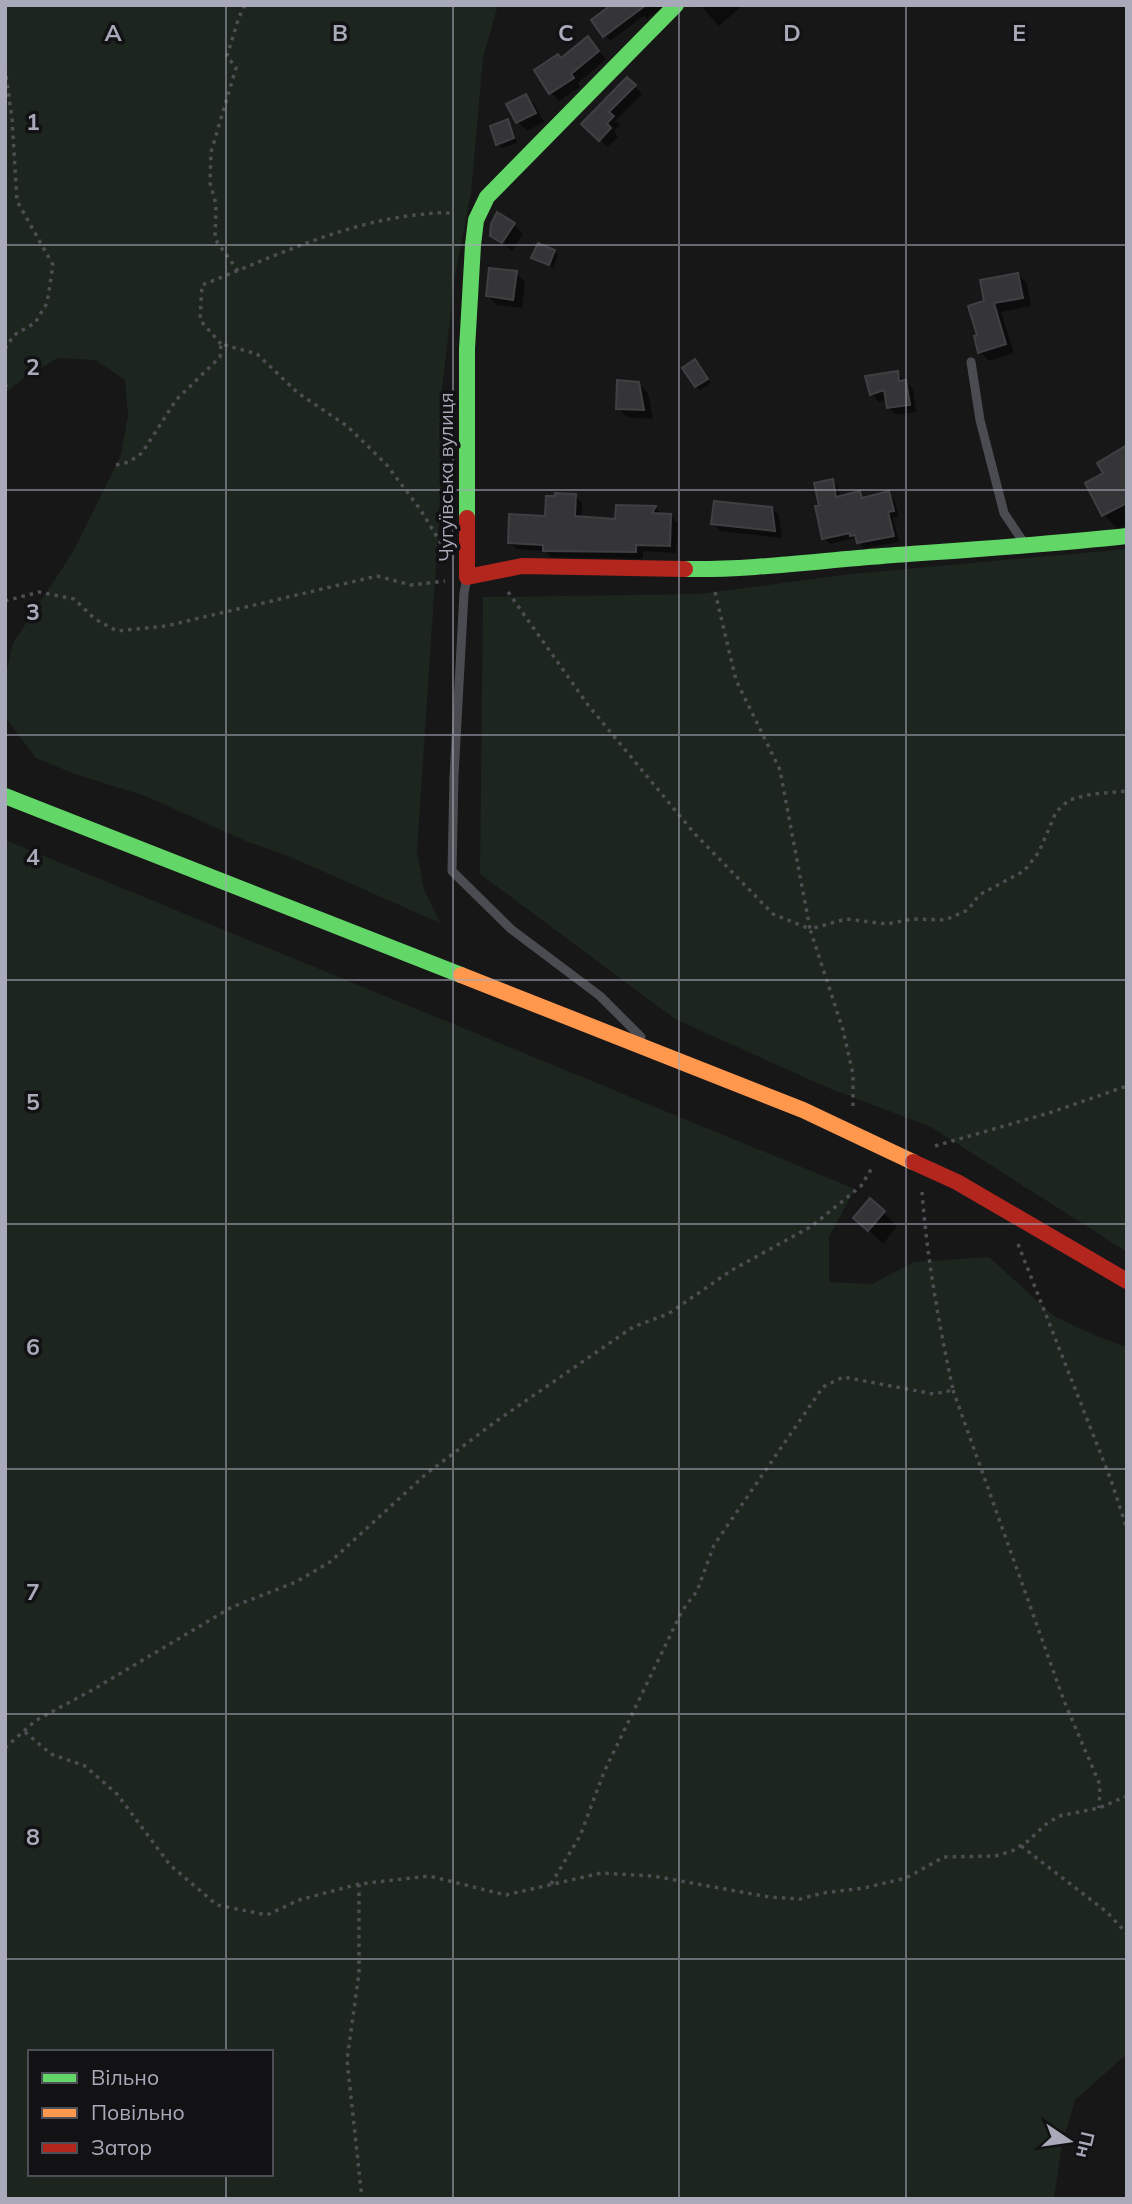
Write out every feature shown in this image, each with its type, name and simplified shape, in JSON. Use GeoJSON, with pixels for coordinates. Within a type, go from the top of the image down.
{"type":"FeatureCollection","features":[{"type":"Feature","properties":{"kind":"street","name":"Чугуївська вулиця"},"geometry":{"type":"LineString","coordinates":[[676,5],[487,197],[476,220],[467,349],[466,585],[522,566],[710,569],[1027,547],[1127,536]]}},
{"type":"Feature","properties":{"kind":"street"},"geometry":{"type":"LineString","coordinates":[[5,796],[803,1110],[957,1182],[1127,1280]]}},
{"type":"Feature","properties":{"kind":"lane"},"geometry":{"type":"LineString","coordinates":[[971,362],[980,420],[1004,513],[1027,547]]}},
{"type":"Feature","properties":{"kind":"lane"},"geometry":{"type":"LineString","coordinates":[[466,585],[454,776],[452,871],[512,929],[600,996],[655,1050]]}},
{"type":"Feature","properties":{"kind":"path"},"geometry":{"type":"LineString","coordinates":[[238,271],[215,239],[216,204],[210,183],[211,152],[236,68],[228,56],[245,5]]}},
{"type":"Feature","properties":{"kind":"path"},"geometry":{"type":"LineString","coordinates":[[5,68],[12,119],[17,201],[52,265],[47,303],[35,323],[14,335],[5,349]]}},
{"type":"Feature","properties":{"kind":"path"},"geometry":{"type":"LineString","coordinates":[[446,551],[420,509],[386,464],[347,426],[298,393],[257,355],[221,344],[200,320],[202,285],[333,234],[399,217],[445,212],[476,220]]}},
{"type":"Feature","properties":{"kind":"path"},"geometry":{"type":"LineString","coordinates":[[116,465],[129,462],[142,453],[176,400],[220,357],[221,344]]}},
{"type":"Feature","properties":{"kind":"path"},"geometry":{"type":"LineString","coordinates":[[5,384],[8,390]]}},
{"type":"Feature","properties":{"kind":"path"},"geometry":{"type":"LineString","coordinates":[[710,569],[736,680],[780,770],[810,929],[843,1030],[853,1074],[854,1135]]}},
{"type":"Feature","properties":{"kind":"path"},"geometry":{"type":"LineString","coordinates":[[5,601],[39,593],[74,599],[95,619],[117,631],[166,626],[377,576],[411,585],[445,581],[466,585]]}},
{"type":"Feature","properties":{"kind":"path"},"geometry":{"type":"LineString","coordinates":[[506,588],[588,705],[694,833],[773,914],[810,929],[846,919],[887,924],[912,919],[945,920],[968,910],[979,895],[1024,871],[1039,852],[1056,813],[1069,800],[1092,794],[1127,791]]}},
{"type":"Feature","properties":{"kind":"path"},"geometry":{"type":"LineString","coordinates":[[900,1156],[1049,1113],[1127,1086]]}},
{"type":"Feature","properties":{"kind":"path"},"geometry":{"type":"LineString","coordinates":[[5,1748],[35,1721],[232,1607],[296,1582],[330,1563],[425,1474],[495,1422],[634,1328],[668,1314],[732,1270],[812,1226],[861,1186],[884,1149]]}},
{"type":"Feature","properties":{"kind":"path"},"geometry":{"type":"LineString","coordinates":[[921,1166],[926,1242],[953,1390],[1064,1701],[1100,1785],[1099,1808]]}},
{"type":"Feature","properties":{"kind":"path"},"geometry":{"type":"LineString","coordinates":[[1004,1210],[1111,1480],[1127,1529]]}},
{"type":"Feature","properties":{"kind":"path"},"geometry":{"type":"LineString","coordinates":[[551,1884],[580,1836],[604,1772],[682,1611],[697,1591],[715,1545],[823,1387],[843,1377],[934,1394],[953,1390]]}},
{"type":"Feature","properties":{"kind":"path"},"geometry":{"type":"LineString","coordinates":[[25,1732],[51,1754],[85,1766],[117,1794],[170,1865],[217,1905],[267,1914],[299,1900],[359,1884],[429,1876],[506,1895],[600,1873],[653,1875],[769,1897],[800,1899],[906,1878],[944,1857],[995,1856],[1021,1845],[1059,1816],[1099,1808],[1127,1796]]}},
{"type":"Feature","properties":{"kind":"path"},"geometry":{"type":"LineString","coordinates":[[1021,1845],[1108,1913],[1127,1934]]}},
{"type":"Feature","properties":{"kind":"path"},"geometry":{"type":"LineString","coordinates":[[359,1884],[359,1973],[347,2060],[362,2199]]}},
{"type":"Feature","properties":{"kind":"shaded area"},"geometry":{"type":"Polygon","coordinates":[[[5,5],[498,5],[483,58],[471,193],[455,276],[442,390],[440,505],[417,851],[424,889],[440,923],[145,796],[72,773],[36,758],[5,717],[5,678],[13,643],[73,552],[121,455],[128,415],[125,380],[95,360],[58,358],[25,377],[5,393],[5,5]]]}},
{"type":"Feature","properties":{"kind":"shaded area"},"geometry":{"type":"Polygon","coordinates":[[[1127,549],[1127,1252],[931,1127],[826,1087],[675,1019],[480,874],[483,597],[699,594],[851,574],[1127,549]]]}},
{"type":"Feature","properties":{"kind":"shaded area"},"geometry":{"type":"Polygon","coordinates":[[[5,840],[855,1189],[829,1237],[829,1282],[872,1284],[914,1262],[989,1257],[1054,1316],[1127,1347],[1127,2054],[1075,2100],[1062,2144],[1054,2199],[5,2199],[5,840]]]}},
{"type":"Feature","properties":{"kind":"building"},"geometry":{"type":"Polygon","coordinates":[[[611,5],[646,5],[603,37],[591,20],[611,5]]]}},
{"type":"Feature","properties":{"kind":"building"},"geometry":{"type":"Polygon","coordinates":[[[588,36],[599,51],[571,74],[574,78],[549,94],[534,70],[558,54],[561,58],[588,36]]]}},
{"type":"Feature","properties":{"kind":"building"},"geometry":{"type":"Polygon","coordinates":[[[627,77],[636,85],[609,112],[614,116],[607,123],[611,128],[599,141],[581,124],[627,77]]]}},
{"type":"Feature","properties":{"kind":"building"},"geometry":{"type":"Polygon","coordinates":[[[526,94],[536,113],[516,123],[506,104],[526,94]]]}},
{"type":"Feature","properties":{"kind":"building"},"geometry":{"type":"Polygon","coordinates":[[[508,119],[514,138],[496,145],[490,126],[508,119]]]}},
{"type":"Feature","properties":{"kind":"building"},"geometry":{"type":"Polygon","coordinates":[[[497,212],[515,223],[502,243],[490,236],[491,224],[497,212]]]}},
{"type":"Feature","properties":{"kind":"building"},"geometry":{"type":"Polygon","coordinates":[[[538,243],[555,250],[549,265],[531,258],[538,243]]]}},
{"type":"Feature","properties":{"kind":"building"},"geometry":{"type":"Polygon","coordinates":[[[489,268],[517,271],[513,300],[486,296],[489,268]]]}},
{"type":"Feature","properties":{"kind":"building"},"geometry":{"type":"Polygon","coordinates":[[[1018,273],[1023,298],[994,303],[1006,344],[978,353],[974,336],[977,335],[968,306],[984,301],[980,280],[1018,273]]]}},
{"type":"Feature","properties":{"kind":"building"},"geometry":{"type":"Polygon","coordinates":[[[695,359],[708,379],[695,387],[682,368],[695,359]]]}},
{"type":"Feature","properties":{"kind":"building"},"geometry":{"type":"Polygon","coordinates":[[[898,371],[899,381],[906,380],[910,405],[887,408],[884,390],[870,395],[865,376],[898,371]]]}},
{"type":"Feature","properties":{"kind":"building"},"geometry":{"type":"Polygon","coordinates":[[[617,380],[639,382],[644,410],[616,409],[617,380]]]}},
{"type":"Feature","properties":{"kind":"building"},"geometry":{"type":"Polygon","coordinates":[[[1127,445],[1127,503],[1102,516],[1085,483],[1103,473],[1097,463],[1127,445]]]}},
{"type":"Feature","properties":{"kind":"building"},"geometry":{"type":"Polygon","coordinates":[[[833,479],[836,497],[860,491],[862,498],[889,491],[894,511],[888,512],[894,536],[857,543],[855,535],[850,536],[850,533],[822,539],[815,506],[819,506],[814,483],[833,479]]]}},
{"type":"Feature","properties":{"kind":"building"},"geometry":{"type":"Polygon","coordinates":[[[555,493],[576,494],[575,516],[615,519],[616,505],[656,506],[652,513],[671,514],[670,546],[636,545],[636,552],[543,551],[543,545],[508,543],[509,514],[545,516],[546,496],[555,496],[555,493]]]}},
{"type":"Feature","properties":{"kind":"building"},"geometry":{"type":"Polygon","coordinates":[[[714,501],[772,507],[775,531],[711,524],[714,501]]]}},
{"type":"Feature","properties":{"kind":"building"},"geometry":{"type":"Polygon","coordinates":[[[870,1198],[885,1211],[868,1231],[853,1218],[870,1198]]]}},
{"type":"Feature","properties":{"kind":"traffic: fast"},"geometry":{"type":"LineString","coordinates":[[467,518],[467,349],[476,220],[487,197],[676,5]]}},
{"type":"Feature","properties":{"kind":"traffic: fast"},"geometry":{"type":"LineString","coordinates":[[685,569],[759,567],[1127,536]]}},
{"type":"Feature","properties":{"kind":"traffic: fast"},"geometry":{"type":"LineString","coordinates":[[5,796],[461,975]]}},
{"type":"Feature","properties":{"kind":"traffic: slow"},"geometry":{"type":"LineString","coordinates":[[461,975],[803,1110],[913,1162]]}},
{"type":"Feature","properties":{"kind":"traffic: jam"},"geometry":{"type":"LineString","coordinates":[[467,518],[467,577],[522,566],[685,569]]}},
{"type":"Feature","properties":{"kind":"traffic: jam"},"geometry":{"type":"LineString","coordinates":[[913,1162],[957,1182],[1127,1281]]}}]}
